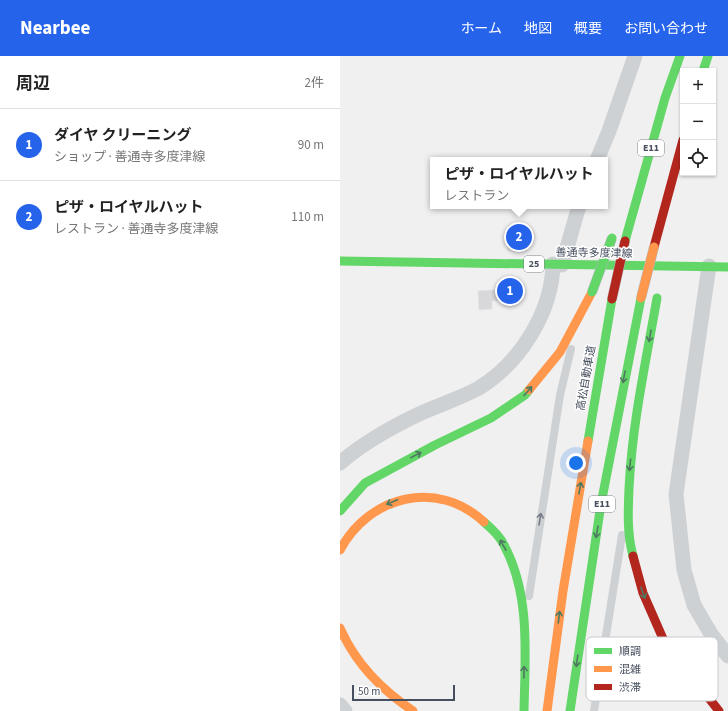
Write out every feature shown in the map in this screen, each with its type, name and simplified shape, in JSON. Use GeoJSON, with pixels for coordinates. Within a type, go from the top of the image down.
{"type":"FeatureCollection","features":[{"type":"Feature","properties":{"kind":"main road","name":"高松自動車道"},"geometry":{"type":"LineString","coordinates":[[547,711],[562,591],[612,299],[625,241],[648,156],[665,98],[680,56]]}},
{"type":"Feature","properties":{"kind":"main road"},"geometry":{"type":"LineString","coordinates":[[704,68],[708,56]]}},
{"type":"Feature","properties":{"kind":"main road"},"geometry":{"type":"LineString","coordinates":[[711,68],[713,56]]}},
{"type":"Feature","properties":{"kind":"main road","name":"E11"},"geometry":{"type":"LineString","coordinates":[[570,711],[586,595],[627,360],[641,298],[680,151]]}},
{"type":"Feature","properties":{"kind":"main road"},"geometry":{"type":"LineString","coordinates":[[624,211],[648,156]]}},
{"type":"Feature","properties":{"kind":"main road"},"geometry":{"type":"LineString","coordinates":[[340,511],[365,483],[435,445],[491,418],[525,395],[560,352],[577,323],[592,292],[614,234]]}},
{"type":"Feature","properties":{"kind":"main road"},"geometry":{"type":"LineString","coordinates":[[662,276],[666,255]]}},
{"type":"Feature","properties":{"kind":"main road","name":"善通寺多度津線"},"geometry":{"type":"LineString","coordinates":[[340,261],[728,266]]}},
{"type":"Feature","properties":{"kind":"main road"},"geometry":{"type":"LineString","coordinates":[[657,294],[638,398],[628,494],[628,517],[632,553],[643,593],[662,637]]}},
{"type":"Feature","properties":{"kind":"main road"},"geometry":{"type":"LineString","coordinates":[[340,550],[352,530],[366,517],[381,507],[399,499],[422,497],[438,498],[460,504],[484,521],[504,543],[519,591],[525,640],[524,711]]}},
{"type":"Feature","properties":{"kind":"main road"},"geometry":{"type":"LineString","coordinates":[[340,628],[349,647],[368,674],[394,699],[413,711]]}},
{"type":"Feature","properties":{"kind":"main road"},"geometry":{"type":"LineString","coordinates":[[711,701],[719,711]]}},
{"type":"Feature","properties":{"kind":"street"},"geometry":{"type":"LineString","coordinates":[[598,157],[609,131],[635,56]]}},
{"type":"Feature","properties":{"kind":"street"},"geometry":{"type":"LineString","coordinates":[[340,463],[356,449],[418,414],[455,400],[480,387],[504,368],[527,340],[540,319],[551,289],[557,264],[578,209]]}},
{"type":"Feature","properties":{"kind":"street"},"geometry":{"type":"LineString","coordinates":[[709,266],[676,494],[684,570],[694,605],[712,637]]}},
{"type":"Feature","properties":{"kind":"street"},"geometry":{"type":"LineString","coordinates":[[718,644],[728,656]]}},
{"type":"Feature","properties":{"kind":"street"},"geometry":{"type":"LineString","coordinates":[[340,706],[345,711]]}},
{"type":"Feature","properties":{"kind":"lane"},"geometry":{"type":"LineString","coordinates":[[525,640],[531,577],[560,395],[577,323]]}},
{"type":"Feature","properties":{"kind":"lane"},"geometry":{"type":"LineString","coordinates":[[606,637],[628,494]]}},
{"type":"Feature","properties":{"kind":"lane"},"geometry":{"type":"LineString","coordinates":[[594,711],[596,701]]}},
{"type":"Feature","properties":{"kind":"building"},"geometry":{"type":"Polygon","coordinates":[[[508,228],[528,228],[527,250],[508,250],[508,228]]]}},
{"type":"Feature","properties":{"kind":"building"},"geometry":{"type":"Polygon","coordinates":[[[520,288],[521,299],[492,301],[492,309],[479,310],[478,291],[520,288]]]}},
{"type":"Feature","properties":{"kind":"traffic: fast"},"geometry":{"type":"LineString","coordinates":[[625,241],[665,98],[680,56]]}},
{"type":"Feature","properties":{"kind":"traffic: fast"},"geometry":{"type":"LineString","coordinates":[[704,68],[708,56]]}},
{"type":"Feature","properties":{"kind":"traffic: fast"},"geometry":{"type":"LineString","coordinates":[[592,292],[612,238]]}},
{"type":"Feature","properties":{"kind":"traffic: fast"},"geometry":{"type":"LineString","coordinates":[[340,261],[728,267]]}},
{"type":"Feature","properties":{"kind":"traffic: fast"},"geometry":{"type":"LineString","coordinates":[[570,711],[601,504],[641,298]]}},
{"type":"Feature","properties":{"kind":"traffic: fast"},"geometry":{"type":"LineString","coordinates":[[633,556],[628,522],[633,441],[657,298]]}},
{"type":"Feature","properties":{"kind":"traffic: fast"},"geometry":{"type":"LineString","coordinates":[[588,441],[612,299]]}},
{"type":"Feature","properties":{"kind":"traffic: fast"},"geometry":{"type":"LineString","coordinates":[[340,511],[365,483],[435,445],[491,418],[525,395],[529,390]]}},
{"type":"Feature","properties":{"kind":"traffic: fast"},"geometry":{"type":"LineString","coordinates":[[484,522],[495,532],[502,542],[513,564],[519,584],[525,647],[524,711]]}},
{"type":"Feature","properties":{"kind":"traffic: slow"},"geometry":{"type":"LineString","coordinates":[[641,298],[654,247]]}},
{"type":"Feature","properties":{"kind":"traffic: slow"},"geometry":{"type":"LineString","coordinates":[[529,390],[560,352],[592,292]]}},
{"type":"Feature","properties":{"kind":"traffic: slow"},"geometry":{"type":"LineString","coordinates":[[547,711],[563,591],[588,441]]}},
{"type":"Feature","properties":{"kind":"traffic: slow"},"geometry":{"type":"LineString","coordinates":[[340,550],[353,531],[368,517],[386,506],[405,499],[425,497],[446,500],[466,508],[484,522]]}},
{"type":"Feature","properties":{"kind":"traffic: slow"},"geometry":{"type":"LineString","coordinates":[[340,628],[346,641],[370,675],[390,694],[413,711]]}},
{"type":"Feature","properties":{"kind":"traffic: jam"},"geometry":{"type":"LineString","coordinates":[[654,247],[680,151]]}},
{"type":"Feature","properties":{"kind":"traffic: jam"},"geometry":{"type":"LineString","coordinates":[[612,299],[625,241]]}},
{"type":"Feature","properties":{"kind":"traffic: jam"},"geometry":{"type":"LineString","coordinates":[[633,556],[643,593],[662,637]]}},
{"type":"Feature","properties":{"kind":"traffic: jam"},"geometry":{"type":"LineString","coordinates":[[711,701],[719,711]]}},
{"type":"Feature","properties":{"kind":"place","name":"ピザ・ロイヤルハット"},"geometry":{"type":"Point","coordinates":[519,237]}},
{"type":"Feature","properties":{"kind":"place","name":"ダイヤ クリーニング"},"geometry":{"type":"Point","coordinates":[510,291]}}]}
